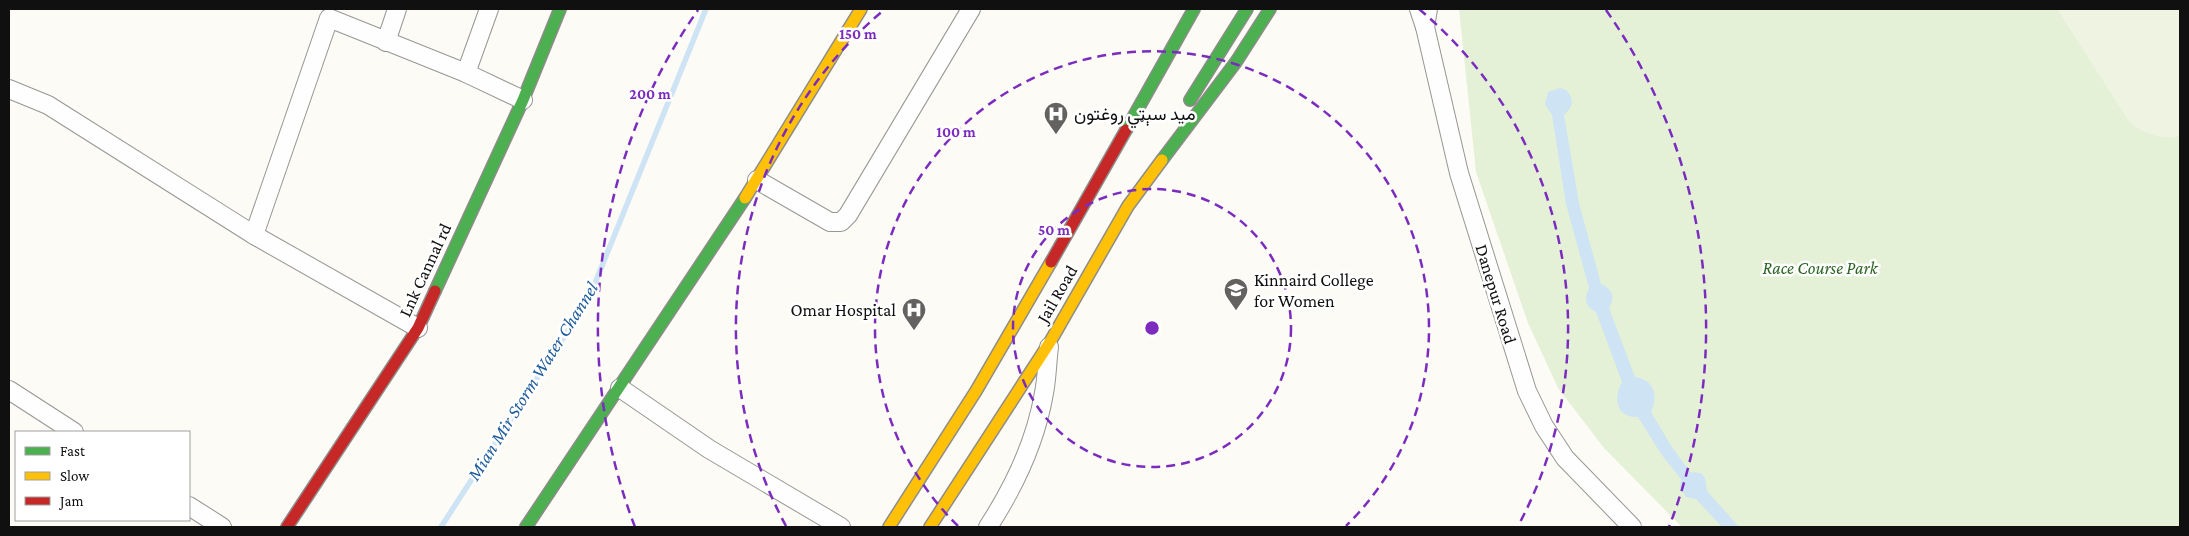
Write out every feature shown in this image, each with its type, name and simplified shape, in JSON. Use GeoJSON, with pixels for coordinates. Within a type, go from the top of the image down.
{"type":"FeatureCollection","features":[{"type":"Feature","properties":{"kind":"main road","name":"Lnk Cannal rd"},"geometry":{"type":"LineString","coordinates":[[287,527],[418,328],[523,100],[560,9]]}},
{"type":"Feature","properties":{"kind":"main road"},"geometry":{"type":"LineString","coordinates":[[526,527],[757,180],[861,9]]}},
{"type":"Feature","properties":{"kind":"main road","name":"Jail Road"},"geometry":{"type":"LineString","coordinates":[[889,527],[976,391],[1040,282],[1194,9]]}},
{"type":"Feature","properties":{"kind":"main road"},"geometry":{"type":"LineString","coordinates":[[1128,206],[1183,112],[1247,9]]}},
{"type":"Feature","properties":{"kind":"main road","name":"Jail Road"},"geometry":{"type":"LineString","coordinates":[[930,527],[1050,342],[1128,206],[1236,62],[1270,9]]}},
{"type":"Feature","properties":{"kind":"street"},"geometry":{"type":"LineString","coordinates":[[386,42],[397,9]]}},
{"type":"Feature","properties":{"kind":"street"},"geometry":{"type":"LineString","coordinates":[[466,73],[489,9]]}},
{"type":"Feature","properties":{"kind":"street"},"geometry":{"type":"LineString","coordinates":[[757,180],[830,222],[841,222],[848,215],[971,9]]}},
{"type":"Feature","properties":{"kind":"street"},"geometry":{"type":"LineString","coordinates":[[1236,62],[1280,9]]}},
{"type":"Feature","properties":{"kind":"street","name":"Danepur Road"},"geometry":{"type":"LineString","coordinates":[[1419,9],[1425,27],[1459,173],[1527,391],[1544,426],[1565,458],[1632,527]]}},
{"type":"Feature","properties":{"kind":"street","name":"Danepur Road"},"geometry":{"type":"LineString","coordinates":[[1425,27],[1428,9]]}},
{"type":"Feature","properties":{"kind":"street"},"geometry":{"type":"LineString","coordinates":[[254,235],[329,18],[466,73],[523,100]]}},
{"type":"Feature","properties":{"kind":"street"},"geometry":{"type":"LineString","coordinates":[[9,89],[48,105],[254,235],[418,328]]}},
{"type":"Feature","properties":{"kind":"street"},"geometry":{"type":"LineString","coordinates":[[988,527],[999,511],[1029,448],[1044,392],[1050,342]]}},
{"type":"Feature","properties":{"kind":"street"},"geometry":{"type":"LineString","coordinates":[[620,388],[709,449],[841,527]]}},
{"type":"Feature","properties":{"kind":"street"},"geometry":{"type":"LineString","coordinates":[[9,390],[72,431]]}},
{"type":"Feature","properties":{"kind":"street"},"geometry":{"type":"LineString","coordinates":[[190,507],[222,527]]}},
{"type":"Feature","properties":{"kind":"green space","name":"Race Course Park"},"geometry":{"type":"Polygon","coordinates":[[[1459,9],[2180,9],[2180,527],[1682,527],[1604,448],[1558,388],[1528,323],[1476,172],[1459,9]]]}},
{"type":"Feature","properties":{"kind":"green space"},"geometry":{"type":"Polygon","coordinates":[[[2057,9],[2180,9],[2180,136],[2160,137],[2130,123],[2057,9]]]}},
{"type":"Feature","properties":{"kind":"water"},"geometry":{"type":"Polygon","coordinates":[[[1560,88],[1569,93],[1572,100],[1571,106],[1564,115],[1579,203],[1601,284],[1608,288],[1612,294],[1609,308],[1635,377],[1647,381],[1651,385],[1655,400],[1651,412],[1670,444],[1690,472],[1701,473],[1705,478],[1707,491],[1739,527],[1722,527],[1696,499],[1686,497],[1680,487],[1681,479],[1661,454],[1638,417],[1625,414],[1618,406],[1619,388],[1622,382],[1596,312],[1590,308],[1587,302],[1586,295],[1589,288],[1566,204],[1552,115],[1545,104],[1548,92],[1560,88]]]}},
{"type":"Feature","properties":{"kind":"waterway","name":"Mian Mir Storm Water Channel"},"geometry":{"type":"LineString","coordinates":[[441,527],[589,298],[706,9]]}},
{"type":"Feature","properties":{"kind":"traffic: fast"},"geometry":{"type":"LineString","coordinates":[[435,291],[523,100],[560,9]]}},
{"type":"Feature","properties":{"kind":"traffic: fast"},"geometry":{"type":"LineString","coordinates":[[1126,130],[1194,9]]}},
{"type":"Feature","properties":{"kind":"traffic: fast"},"geometry":{"type":"LineString","coordinates":[[1190,100],[1247,9]]}},
{"type":"Feature","properties":{"kind":"traffic: fast"},"geometry":{"type":"LineString","coordinates":[[1162,160],[1236,62],[1270,9]]}},
{"type":"Feature","properties":{"kind":"traffic: fast"},"geometry":{"type":"LineString","coordinates":[[526,527],[745,198]]}},
{"type":"Feature","properties":{"kind":"traffic: slow"},"geometry":{"type":"LineString","coordinates":[[745,198],[861,9]]}},
{"type":"Feature","properties":{"kind":"traffic: slow"},"geometry":{"type":"LineString","coordinates":[[930,527],[1050,342],[1128,206],[1162,160]]}},
{"type":"Feature","properties":{"kind":"traffic: slow"},"geometry":{"type":"LineString","coordinates":[[889,527],[976,391],[1051,262]]}},
{"type":"Feature","properties":{"kind":"traffic: jam"},"geometry":{"type":"LineString","coordinates":[[1051,262],[1126,130]]}},
{"type":"Feature","properties":{"kind":"traffic: jam"},"geometry":{"type":"LineString","coordinates":[[287,527],[418,328],[435,291]]}},
{"type":"Feature","properties":{"kind":"place","name":"مید سېټي روغتون"},"geometry":{"type":"Point","coordinates":[1056,135]}},
{"type":"Feature","properties":{"kind":"place","name":"Kinnaird College for Women"},"geometry":{"type":"Point","coordinates":[1236,311]}},
{"type":"Feature","properties":{"kind":"place","name":"Omar Hospital"},"geometry":{"type":"Point","coordinates":[914,331]}}]}
